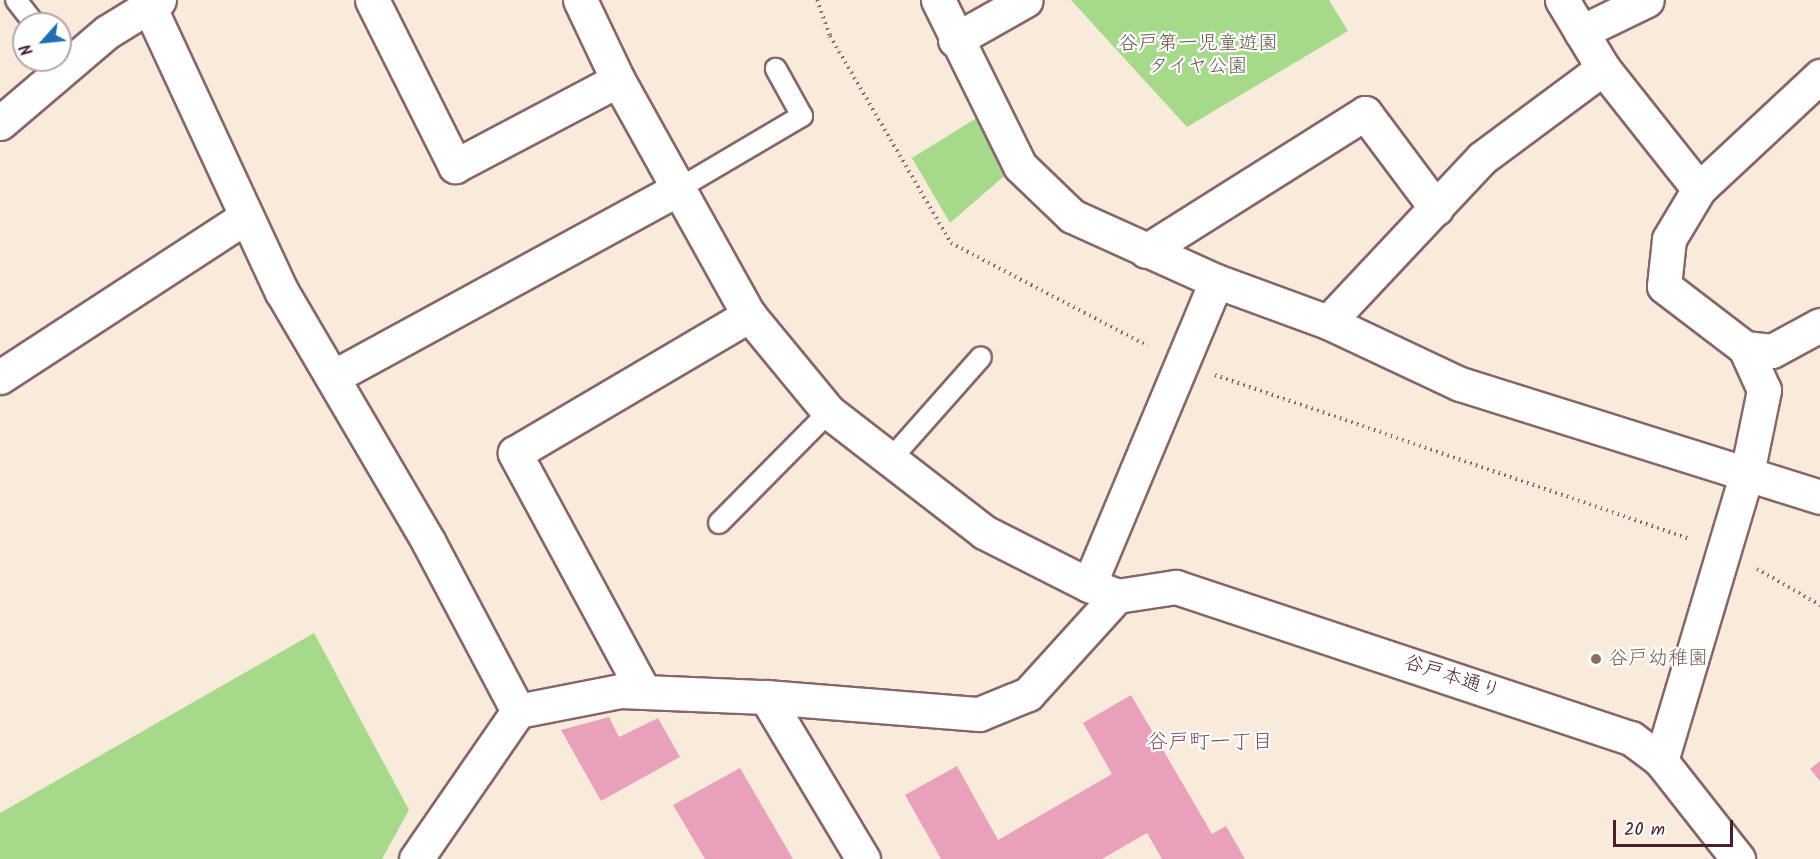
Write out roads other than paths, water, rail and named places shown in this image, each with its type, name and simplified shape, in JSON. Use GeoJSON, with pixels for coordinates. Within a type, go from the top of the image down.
{"type":"FeatureCollection","features":[{"type":"Feature","properties":{"kind":"street"},"geometry":{"type":"LineString","coordinates":[[372,0],[455,166],[618,80]]}},
{"type":"Feature","properties":{"kind":"street"},"geometry":{"type":"LineString","coordinates":[[580,0],[618,80],[749,315],[829,412],[984,532],[1103,590]]}},
{"type":"Feature","properties":{"kind":"street"},"geometry":{"type":"LineString","coordinates":[[938,0],[955,40],[1020,166],[1072,216],[1216,281],[1328,322],[1460,384],[1820,498]]}},
{"type":"Feature","properties":{"kind":"street"},"geometry":{"type":"LineString","coordinates":[[955,40],[1026,0]]}},
{"type":"Feature","properties":{"kind":"street"},"geometry":{"type":"LineString","coordinates":[[1562,0],[1603,68],[1699,189]]}},
{"type":"Feature","properties":{"kind":"street"},"geometry":{"type":"LineString","coordinates":[[1581,32],[1647,0]]}},
{"type":"Feature","properties":{"kind":"street"},"geometry":{"type":"LineString","coordinates":[[72,55],[154,3],[245,218],[282,292],[428,541],[518,711]]}},
{"type":"Feature","properties":{"kind":"street"},"geometry":{"type":"LineString","coordinates":[[1328,322],[1482,158],[1603,68]]}},
{"type":"Feature","properties":{"kind":"street"},"geometry":{"type":"LineString","coordinates":[[0,123],[52,72]]}},
{"type":"Feature","properties":{"kind":"street"},"geometry":{"type":"LineString","coordinates":[[1661,761],[1747,473],[1764,390],[1745,348],[1664,286],[1669,239],[1699,189],[1820,76]]}},
{"type":"Feature","properties":{"kind":"street"},"geometry":{"type":"LineString","coordinates":[[1146,251],[1365,113],[1436,208]]}},
{"type":"Feature","properties":{"kind":"street"},"geometry":{"type":"LineString","coordinates":[[333,377],[678,189]]}},
{"type":"Feature","properties":{"kind":"street"},"geometry":{"type":"LineString","coordinates":[[0,377],[245,218]]}},
{"type":"Feature","properties":{"kind":"street"},"geometry":{"type":"LineString","coordinates":[[416,859],[518,711],[620,691],[766,697],[979,714],[1028,694],[1103,590],[1182,363],[1216,281]]}},
{"type":"Feature","properties":{"kind":"street"},"geometry":{"type":"LineString","coordinates":[[644,692],[515,453],[749,315]]}},
{"type":"Feature","properties":{"kind":"street"},"geometry":{"type":"LineString","coordinates":[[1745,348],[1772,351],[1820,325]]}},
{"type":"Feature","properties":{"kind":"street","name":"谷戸本通り"},"geometry":{"type":"LineString","coordinates":[[1103,590],[1176,587],[1632,738],[1661,761],[1738,859]]}},
{"type":"Feature","properties":{"kind":"street"},"geometry":{"type":"LineString","coordinates":[[766,697],[863,859]]}},
{"type":"Feature","properties":{"kind":"lane"},"geometry":{"type":"LineString","coordinates":[[16,0],[26,12]]}},
{"type":"Feature","properties":{"kind":"lane"},"geometry":{"type":"LineString","coordinates":[[678,189],[802,116],[776,69]]}},
{"type":"Feature","properties":{"kind":"lane"},"geometry":{"type":"LineString","coordinates":[[890,460],[981,357]]}},
{"type":"Feature","properties":{"kind":"lane"},"geometry":{"type":"LineString","coordinates":[[719,523],[829,412]]}},
{"type":"Feature","properties":{"kind":"place","name":"谷戸幼稚園"},"geometry":{"type":"Point","coordinates":[1596,659]}},
{"type":"Feature","properties":{"kind":"district","name":"谷戸町一丁目"},"geometry":{"type":"Point","coordinates":[1210,743]}},
{"type":"Feature","properties":{"kind":"park label","name":"谷戸第一児童遊園 タイヤ公園"},"geometry":{"type":"Point","coordinates":[1198,56]}}]}
